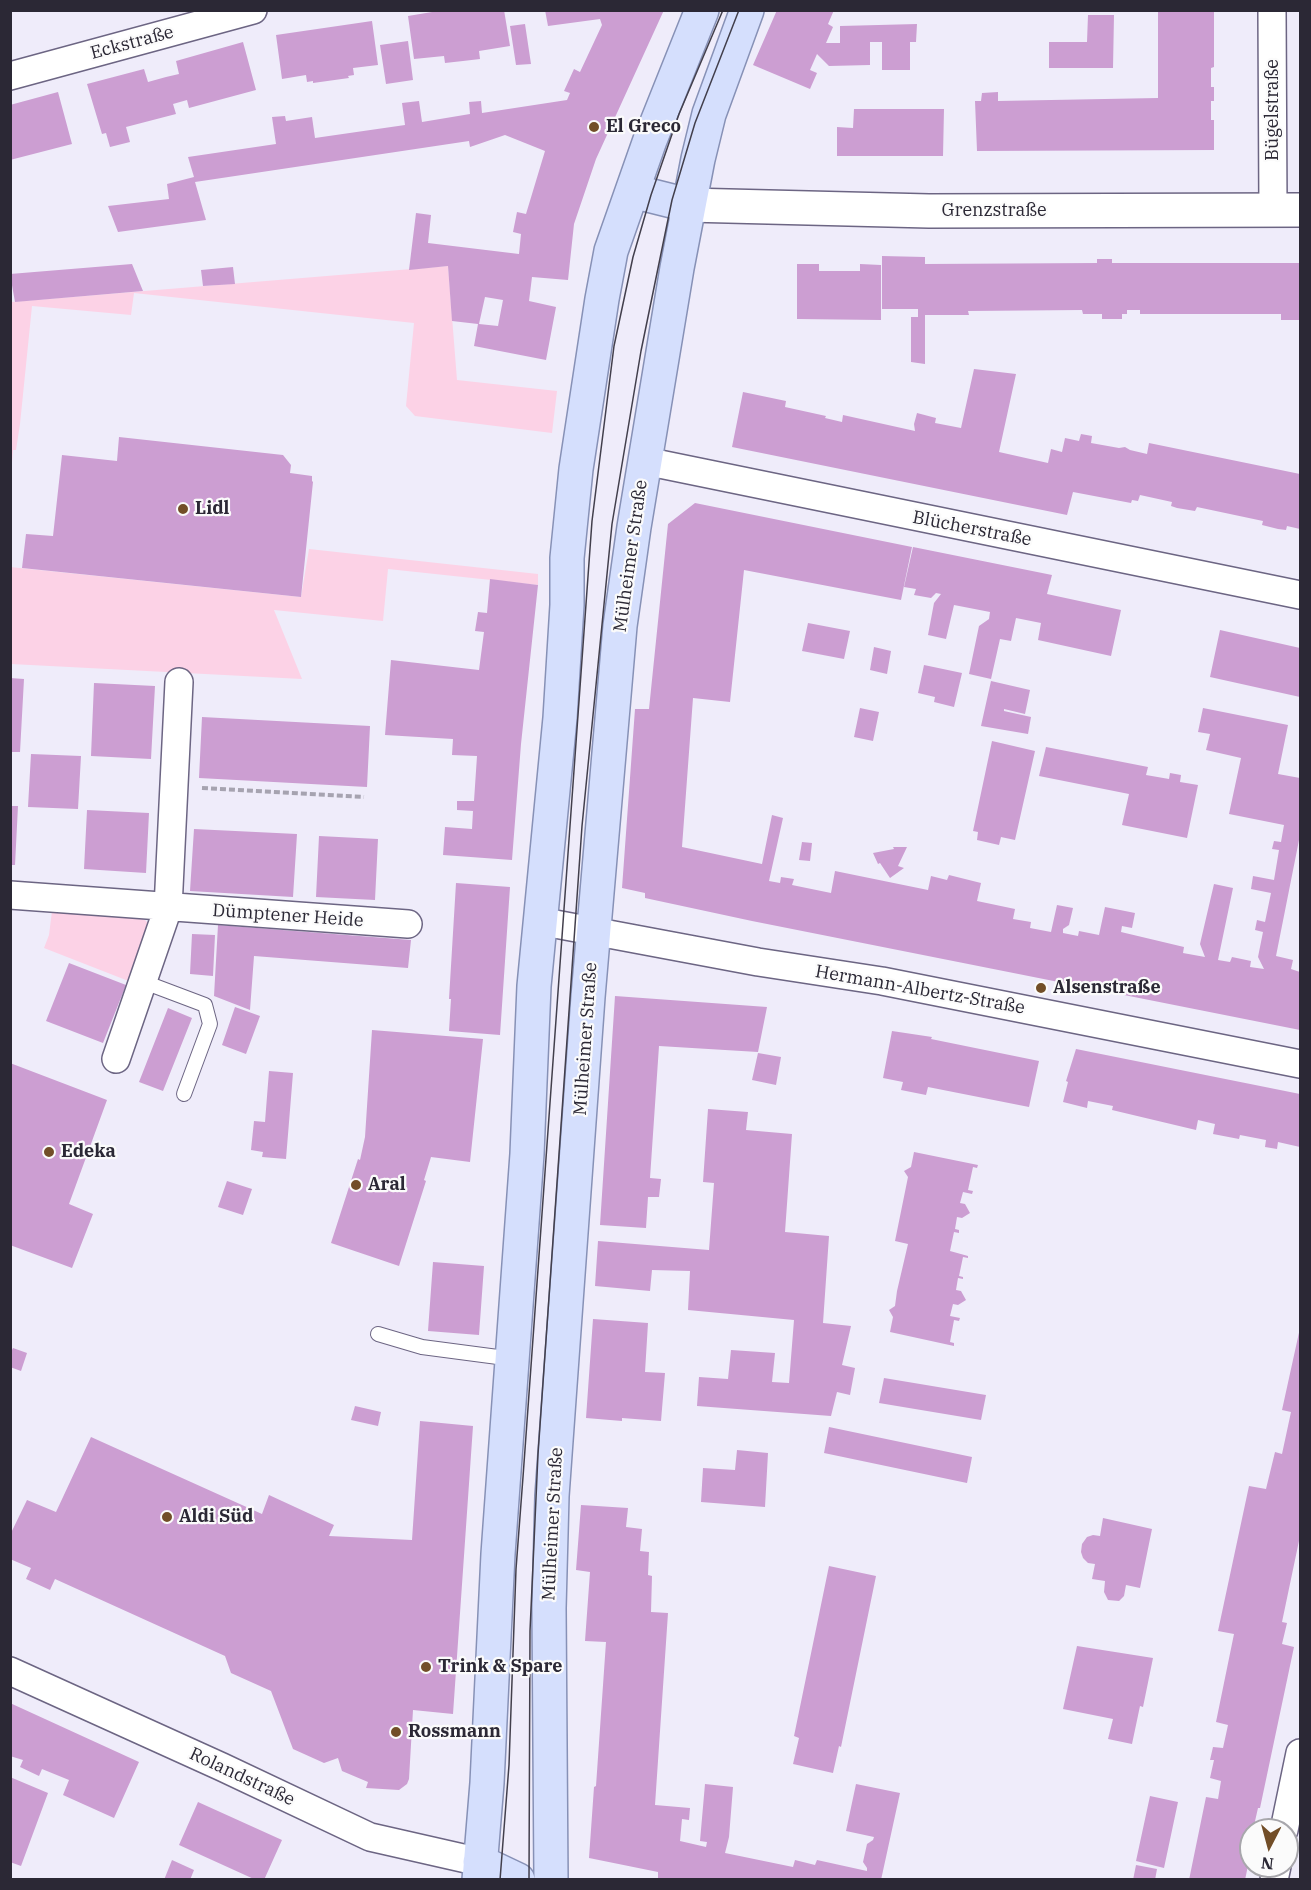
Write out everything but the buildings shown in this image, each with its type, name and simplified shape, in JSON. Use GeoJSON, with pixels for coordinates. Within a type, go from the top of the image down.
{"type":"FeatureCollection","features":[{"type":"Feature","properties":{"kind":"main road"},"geometry":{"type":"LineString","coordinates":[[518,1880],[479,1871],[487,1783],[498,1554],[527,1154],[530,1046],[539,921],[560,718],[567,614],[567,558],[576,469],[609,260],[650,140],[702,10]]}},
{"type":"Feature","properties":{"kind":"main road","name":"Mülheimer Straße"},"geometry":{"type":"LineString","coordinates":[[550,1880],[549,1627],[552,1496],[594,931],[620,626],[688,205],[709,114],[747,10]]}},
{"type":"Feature","properties":{"kind":"main road"},"geometry":{"type":"LineString","coordinates":[[632,190],[688,205]]}},
{"type":"Feature","properties":{"kind":"street","name":"Eckstraße"},"geometry":{"type":"LineString","coordinates":[[10,76],[253,10]]}},
{"type":"Feature","properties":{"kind":"street","name":"Bügelstraße"},"geometry":{"type":"LineString","coordinates":[[1272,10],[1287,210]]}},
{"type":"Feature","properties":{"kind":"street","name":"Grenzstraße"},"geometry":{"type":"LineString","coordinates":[[688,205],[929,211],[1287,210]]}},
{"type":"Feature","properties":{"kind":"street","name":"Blücherstraße"},"geometry":{"type":"LineString","coordinates":[[645,461],[688,472],[1300,595]]}},
{"type":"Feature","properties":{"kind":"street"},"geometry":{"type":"LineString","coordinates":[[116,1059],[168,908],[179,682]]}},
{"type":"Feature","properties":{"kind":"street","name":"Dümptener Heide"},"geometry":{"type":"LineString","coordinates":[[10,895],[408,924]]}},
{"type":"Feature","properties":{"kind":"street","name":"Hermann-Albertz-Straße"},"geometry":{"type":"LineString","coordinates":[[539,921],[758,962],[882,981],[1300,1064]]}},
{"type":"Feature","properties":{"kind":"street","name":"Rolandstraße"},"geometry":{"type":"LineString","coordinates":[[10,1671],[370,1837],[479,1871]]}},
{"type":"Feature","properties":{"kind":"street"},"geometry":{"type":"LineString","coordinates":[[1286,1818],[1300,1753]]}},
{"type":"Feature","properties":{"kind":"lane"},"geometry":{"type":"LineString","coordinates":[[144,982],[205,1005],[210,1024],[184,1094]]}},
{"type":"Feature","properties":{"kind":"lane"},"geometry":{"type":"LineString","coordinates":[[378,1334],[422,1347],[513,1359]]}},
{"type":"Feature","properties":{"kind":"path"},"geometry":{"type":"LineString","coordinates":[[174,787],[364,797]]}},
{"type":"Feature","properties":{"kind":"shaded area"},"geometry":{"type":"Polygon","coordinates":[[[448,266],[457,380],[557,391],[552,433],[415,416],[406,406],[414,323],[134,293],[131,315],[32,306],[20,424],[16,450],[13,450],[11,475],[11,302],[448,266]]]}},
{"type":"Feature","properties":{"kind":"shaded area"},"geometry":{"type":"Polygon","coordinates":[[[309,549],[538,574],[538,585],[388,569],[383,621],[274,610],[302,679],[11,664],[10,567],[301,597],[309,549]]]}},
{"type":"Feature","properties":{"kind":"shaded area"},"geometry":{"type":"Polygon","coordinates":[[[52,911],[142,917],[147,922],[148,936],[131,982],[44,948],[49,935],[52,911]]]}},
{"type":"Feature","properties":{"kind":"tram line"},"geometry":{"type":"LineString","coordinates":[[500,1880],[509,1765],[516,1569],[592,521],[614,346],[633,257],[651,195],[679,114],[723,10]]}},
{"type":"Feature","properties":{"kind":"tram line"},"geometry":{"type":"LineString","coordinates":[[529,1880],[530,1631],[538,1454],[582,826],[612,524],[641,351],[672,200],[695,123],[739,10]]}},
{"type":"Feature","properties":{"kind":"place","name":"El Greco"},"geometry":{"type":"Point","coordinates":[594,127]}},
{"type":"Feature","properties":{"kind":"place","name":"Lidl"},"geometry":{"type":"Point","coordinates":[183,509]}},
{"type":"Feature","properties":{"kind":"place","name":"Alsenstraße"},"geometry":{"type":"Point","coordinates":[1041,988]}},
{"type":"Feature","properties":{"kind":"place","name":"Edeka"},"geometry":{"type":"Point","coordinates":[49,1152]}},
{"type":"Feature","properties":{"kind":"place","name":"Aral"},"geometry":{"type":"Point","coordinates":[356,1185]}},
{"type":"Feature","properties":{"kind":"place","name":"Aldi Süd"},"geometry":{"type":"Point","coordinates":[167,1517]}},
{"type":"Feature","properties":{"kind":"place","name":"Trink & Spare"},"geometry":{"type":"Point","coordinates":[426,1667]}},
{"type":"Feature","properties":{"kind":"place","name":"Rossmann"},"geometry":{"type":"Point","coordinates":[396,1732]}}]}
